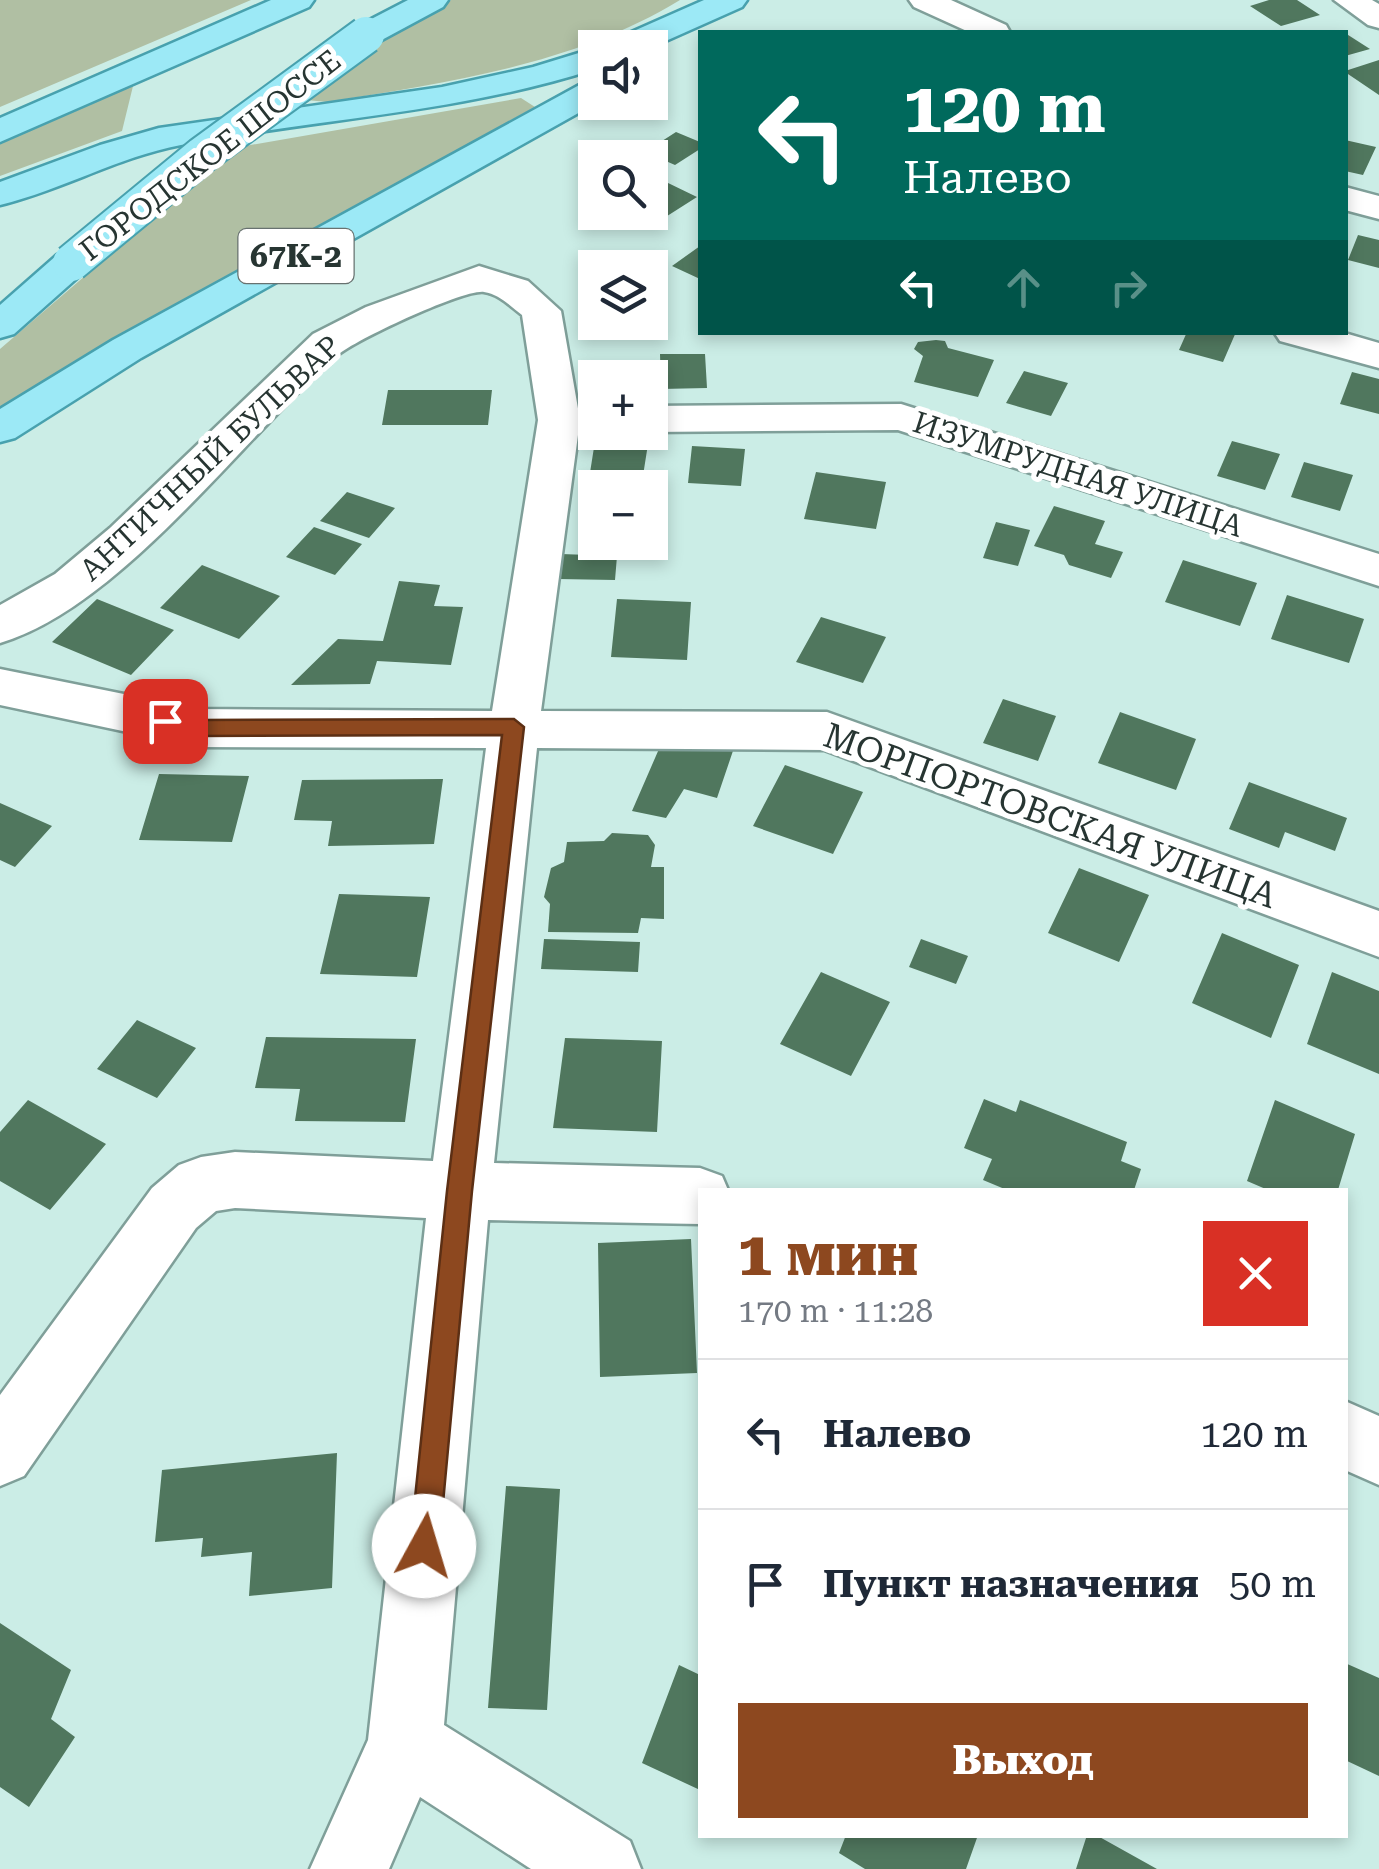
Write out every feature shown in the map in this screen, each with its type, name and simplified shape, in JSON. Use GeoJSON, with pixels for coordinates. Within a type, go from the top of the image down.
{"type":"FeatureCollection","features":[{"type":"Feature","properties":{"kind":"main road"},"geometry":{"type":"LineString","coordinates":[[0,130],[298,0]]}},
{"type":"Feature","properties":{"kind":"main road","name":"ГОРОДСКОЕ ШОССЕ"},"geometry":{"type":"LineString","coordinates":[[0,326],[202,155],[366,35],[432,0]]}},
{"type":"Feature","properties":{"kind":"main road"},"geometry":{"type":"LineString","coordinates":[[664,30],[733,0]]}},
{"type":"Feature","properties":{"kind":"main road"},"geometry":{"type":"LineString","coordinates":[[668,45],[733,0]]}},
{"type":"Feature","properties":{"kind":"main road"},"geometry":{"type":"LineString","coordinates":[[178,135],[150,123],[149,101],[158,78],[237,27]]}},
{"type":"Feature","properties":{"kind":"main road"},"geometry":{"type":"LineString","coordinates":[[0,194],[85,162],[178,135],[418,101],[578,63]]}},
{"type":"Feature","properties":{"kind":"main road","name":"67К-2"},"geometry":{"type":"LineString","coordinates":[[0,428],[128,348],[578,99]]}},
{"type":"Feature","properties":{"kind":"street"},"geometry":{"type":"LineString","coordinates":[[925,0],[990,30]]}},
{"type":"Feature","properties":{"kind":"street"},"geometry":{"type":"LineString","coordinates":[[1350,0],[1379,18]]}},
{"type":"Feature","properties":{"kind":"street"},"geometry":{"type":"LineString","coordinates":[[1348,199],[1379,208]]}},
{"type":"Feature","properties":{"kind":"street","name":"АНТИЧНЫЙ БУЛЬВАР"},"geometry":{"type":"LineString","coordinates":[[0,626],[72,585],[126,539],[327,342],[440,291],[479,278],[514,288],[541,311],[577,420],[514,727],[460,1191],[405,1744],[349,1869]]}},
{"type":"Feature","properties":{"kind":"street"},"geometry":{"type":"LineString","coordinates":[[1305,335],[1379,356]]}},
{"type":"Feature","properties":{"kind":"street","name":"ИЗУМРУДНАЯ УЛИЦА"},"geometry":{"type":"LineString","coordinates":[[668,419],[901,417],[1379,570]]}},
{"type":"Feature","properties":{"kind":"street","name":"МОРПОРТОВСКАЯ УЛИЦА"},"geometry":{"type":"LineString","coordinates":[[0,688],[198,728],[827,730],[1379,934]]}},
{"type":"Feature","properties":{"kind":"street"},"geometry":{"type":"LineString","coordinates":[[0,1452],[174,1208],[201,1185],[234,1180],[460,1191],[698,1196]]}},
{"type":"Feature","properties":{"kind":"street"},"geometry":{"type":"LineString","coordinates":[[1348,1436],[1379,1452]]}},
{"type":"Feature","properties":{"kind":"street"},"geometry":{"type":"LineString","coordinates":[[405,1744],[602,1869]]}},
{"type":"Feature","properties":{"kind":"green space"},"geometry":{"type":"Polygon","coordinates":[[[0,0],[251,0],[0,107],[0,0]]]}},
{"type":"Feature","properties":{"kind":"green space"},"geometry":{"type":"Polygon","coordinates":[[[451,0],[680,0],[621,30],[578,30],[578,48],[554,56],[419,87],[328,102],[306,100],[360,52],[451,0]]]}},
{"type":"Feature","properties":{"kind":"green space"},"geometry":{"type":"Polygon","coordinates":[[[123,82],[134,82],[122,131],[0,176],[0,142],[123,82]]]}},
{"type":"Feature","properties":{"kind":"green space"},"geometry":{"type":"Polygon","coordinates":[[[521,98],[535,107],[83,356],[0,408],[0,349],[207,171],[245,146],[521,98]]]}},
{"type":"Feature","properties":{"kind":"building"},"geometry":{"type":"Polygon","coordinates":[[[1269,0],[1297,0],[1320,15],[1281,26],[1250,6],[1269,0]]]}},
{"type":"Feature","properties":{"kind":"building"},"geometry":{"type":"Polygon","coordinates":[[[1348,35],[1370,49],[1348,55],[1348,35]]]}},
{"type":"Feature","properties":{"kind":"building"},"geometry":{"type":"Polygon","coordinates":[[[1379,60],[1379,95],[1348,74],[1348,70],[1379,60]]]}},
{"type":"Feature","properties":{"kind":"building"},"geometry":{"type":"Polygon","coordinates":[[[676,132],[698,141],[698,150],[675,165],[668,162],[668,140],[664,140],[676,132]]]}},
{"type":"Feature","properties":{"kind":"building"},"geometry":{"type":"Polygon","coordinates":[[[1348,141],[1376,147],[1363,175],[1348,172],[1348,141]]]}},
{"type":"Feature","properties":{"kind":"building"},"geometry":{"type":"Polygon","coordinates":[[[668,183],[697,197],[668,215],[668,183]]]}},
{"type":"Feature","properties":{"kind":"building"},"geometry":{"type":"Polygon","coordinates":[[[1358,235],[1379,240],[1379,268],[1348,260],[1358,235]]]}},
{"type":"Feature","properties":{"kind":"building"},"geometry":{"type":"Polygon","coordinates":[[[698,247],[698,278],[672,266],[698,247]]]}},
{"type":"Feature","properties":{"kind":"building"},"geometry":{"type":"Polygon","coordinates":[[[1186,335],[1235,335],[1223,362],[1179,350],[1186,335]]]}},
{"type":"Feature","properties":{"kind":"building"},"geometry":{"type":"Polygon","coordinates":[[[945,341],[948,348],[994,360],[978,397],[914,382],[923,356],[914,349],[918,342],[945,341]]]}},
{"type":"Feature","properties":{"kind":"building"},"geometry":{"type":"Polygon","coordinates":[[[660,354],[705,354],[707,388],[668,389],[668,360],[660,360],[660,354]]]}},
{"type":"Feature","properties":{"kind":"building"},"geometry":{"type":"Polygon","coordinates":[[[1024,371],[1068,383],[1051,416],[1006,403],[1024,371]]]}},
{"type":"Feature","properties":{"kind":"building"},"geometry":{"type":"Polygon","coordinates":[[[1352,372],[1379,379],[1379,414],[1340,404],[1352,372]]]}},
{"type":"Feature","properties":{"kind":"building"},"geometry":{"type":"Polygon","coordinates":[[[388,390],[492,390],[488,425],[382,425],[388,390]]]}},
{"type":"Feature","properties":{"kind":"building"},"geometry":{"type":"Polygon","coordinates":[[[1232,441],[1280,454],[1265,490],[1217,476],[1232,441]]]}},
{"type":"Feature","properties":{"kind":"building"},"geometry":{"type":"Polygon","coordinates":[[[692,446],[745,449],[741,486],[688,483],[692,446]]]}},
{"type":"Feature","properties":{"kind":"building"},"geometry":{"type":"Polygon","coordinates":[[[594,450],[647,450],[644,470],[590,470],[594,450]]]}},
{"type":"Feature","properties":{"kind":"building"},"geometry":{"type":"Polygon","coordinates":[[[1304,462],[1353,475],[1340,511],[1291,497],[1304,462]]]}},
{"type":"Feature","properties":{"kind":"building"},"geometry":{"type":"Polygon","coordinates":[[[816,472],[886,482],[876,529],[804,519],[816,472]]]}},
{"type":"Feature","properties":{"kind":"building"},"geometry":{"type":"Polygon","coordinates":[[[347,492],[395,508],[369,538],[320,521],[347,492]]]}},
{"type":"Feature","properties":{"kind":"building"},"geometry":{"type":"Polygon","coordinates":[[[1054,506],[1105,521],[1095,544],[1123,552],[1111,578],[1069,565],[1064,555],[1034,546],[1054,506]]]}},
{"type":"Feature","properties":{"kind":"building"},"geometry":{"type":"Polygon","coordinates":[[[996,522],[1030,530],[1018,566],[983,558],[996,522]]]}},
{"type":"Feature","properties":{"kind":"building"},"geometry":{"type":"Polygon","coordinates":[[[314,527],[362,544],[335,575],[286,557],[314,527]]]}},
{"type":"Feature","properties":{"kind":"building"},"geometry":{"type":"Polygon","coordinates":[[[561,554],[578,555],[578,560],[617,560],[615,580],[558,579],[561,554]]]}},
{"type":"Feature","properties":{"kind":"building"},"geometry":{"type":"Polygon","coordinates":[[[1183,560],[1257,583],[1240,626],[1165,602],[1183,560]]]}},
{"type":"Feature","properties":{"kind":"building"},"geometry":{"type":"Polygon","coordinates":[[[202,565],[280,596],[239,639],[160,608],[202,565]]]}},
{"type":"Feature","properties":{"kind":"building"},"geometry":{"type":"Polygon","coordinates":[[[399,581],[440,585],[434,606],[463,607],[451,665],[377,661],[370,684],[291,685],[338,639],[383,641],[399,581]]]}},
{"type":"Feature","properties":{"kind":"building"},"geometry":{"type":"Polygon","coordinates":[[[1287,595],[1364,619],[1349,663],[1271,639],[1287,595]]]}},
{"type":"Feature","properties":{"kind":"building"},"geometry":{"type":"Polygon","coordinates":[[[97,599],[174,630],[131,675],[52,642],[97,599]]]}},
{"type":"Feature","properties":{"kind":"building"},"geometry":{"type":"Polygon","coordinates":[[[617,599],[691,602],[687,660],[611,657],[617,599]]]}},
{"type":"Feature","properties":{"kind":"building"},"geometry":{"type":"Polygon","coordinates":[[[821,617],[886,637],[863,683],[796,662],[821,617]]]}},
{"type":"Feature","properties":{"kind":"building"},"geometry":{"type":"Polygon","coordinates":[[[1003,699],[1056,716],[1038,761],[983,743],[1003,699]]]}},
{"type":"Feature","properties":{"kind":"building"},"geometry":{"type":"Polygon","coordinates":[[[1120,712],[1196,739],[1176,790],[1098,763],[1120,712]]]}},
{"type":"Feature","properties":{"kind":"building"},"geometry":{"type":"Polygon","coordinates":[[[662,742],[736,742],[717,798],[684,789],[666,818],[632,811],[662,742]]]}},
{"type":"Feature","properties":{"kind":"building"},"geometry":{"type":"Polygon","coordinates":[[[785,765],[863,792],[833,854],[753,826],[785,765]]]}},
{"type":"Feature","properties":{"kind":"building"},"geometry":{"type":"Polygon","coordinates":[[[159,774],[249,776],[232,842],[139,840],[159,774]]]}},
{"type":"Feature","properties":{"kind":"building"},"geometry":{"type":"Polygon","coordinates":[[[443,779],[434,844],[328,846],[332,821],[294,820],[302,780],[443,779]]]}},
{"type":"Feature","properties":{"kind":"building"},"geometry":{"type":"Polygon","coordinates":[[[1249,782],[1347,818],[1335,851],[1285,832],[1279,848],[1229,829],[1249,782]]]}},
{"type":"Feature","properties":{"kind":"building"},"geometry":{"type":"Polygon","coordinates":[[[0,803],[52,826],[15,867],[0,860],[0,803]]]}},
{"type":"Feature","properties":{"kind":"building"},"geometry":{"type":"Polygon","coordinates":[[[612,833],[648,835],[655,845],[651,867],[664,867],[664,919],[641,918],[638,933],[548,932],[550,904],[544,897],[551,868],[564,862],[567,842],[604,841],[612,833]]]}},
{"type":"Feature","properties":{"kind":"building"},"geometry":{"type":"Polygon","coordinates":[[[1079,868],[1149,895],[1119,962],[1048,933],[1079,868]]]}},
{"type":"Feature","properties":{"kind":"building"},"geometry":{"type":"Polygon","coordinates":[[[339,894],[430,897],[417,977],[320,974],[339,894]]]}},
{"type":"Feature","properties":{"kind":"building"},"geometry":{"type":"Polygon","coordinates":[[[1222,933],[1299,965],[1271,1038],[1192,1003],[1222,933]]]}},
{"type":"Feature","properties":{"kind":"building"},"geometry":{"type":"Polygon","coordinates":[[[544,939],[640,942],[638,972],[541,969],[544,939]]]}},
{"type":"Feature","properties":{"kind":"building"},"geometry":{"type":"Polygon","coordinates":[[[921,939],[968,956],[956,984],[909,967],[921,939]]]}},
{"type":"Feature","properties":{"kind":"building"},"geometry":{"type":"Polygon","coordinates":[[[821,972],[890,1002],[851,1076],[780,1044],[821,972]]]}},
{"type":"Feature","properties":{"kind":"building"},"geometry":{"type":"Polygon","coordinates":[[[1332,972],[1379,991],[1379,1074],[1307,1044],[1332,972]]]}},
{"type":"Feature","properties":{"kind":"building"},"geometry":{"type":"Polygon","coordinates":[[[137,1020],[196,1048],[157,1098],[97,1069],[137,1020]]]}},
{"type":"Feature","properties":{"kind":"building"},"geometry":{"type":"Polygon","coordinates":[[[266,1037],[416,1039],[405,1122],[295,1121],[300,1089],[255,1088],[266,1037]]]}},
{"type":"Feature","properties":{"kind":"building"},"geometry":{"type":"Polygon","coordinates":[[[565,1038],[662,1041],[657,1132],[553,1128],[565,1038]]]}},
{"type":"Feature","properties":{"kind":"building"},"geometry":{"type":"Polygon","coordinates":[[[984,1099],[1016,1112],[1020,1100],[1127,1142],[1121,1161],[1141,1169],[1135,1188],[1002,1188],[983,1180],[992,1159],[964,1148],[984,1099]]]}},
{"type":"Feature","properties":{"kind":"building"},"geometry":{"type":"Polygon","coordinates":[[[28,1100],[106,1144],[50,1210],[0,1181],[0,1132],[28,1100]]]}},
{"type":"Feature","properties":{"kind":"building"},"geometry":{"type":"Polygon","coordinates":[[[1275,1100],[1355,1134],[1339,1188],[1263,1188],[1247,1181],[1275,1100]]]}},
{"type":"Feature","properties":{"kind":"building"},"geometry":{"type":"Polygon","coordinates":[[[691,1239],[697,1373],[600,1377],[598,1243],[691,1239]]]}},
{"type":"Feature","properties":{"kind":"building"},"geometry":{"type":"Polygon","coordinates":[[[337,1453],[332,1588],[249,1596],[252,1552],[201,1557],[203,1538],[155,1542],[162,1470],[337,1453]]]}},
{"type":"Feature","properties":{"kind":"building"},"geometry":{"type":"Polygon","coordinates":[[[506,1486],[560,1489],[547,1710],[488,1708],[506,1486]]]}},
{"type":"Feature","properties":{"kind":"building"},"geometry":{"type":"Polygon","coordinates":[[[0,1623],[71,1670],[51,1719],[75,1737],[29,1807],[0,1787],[0,1623]]]}},
{"type":"Feature","properties":{"kind":"building"},"geometry":{"type":"Polygon","coordinates":[[[1348,1664],[1379,1678],[1379,1776],[1348,1761],[1348,1664]]]}},
{"type":"Feature","properties":{"kind":"building"},"geometry":{"type":"Polygon","coordinates":[[[679,1665],[698,1674],[698,1789],[642,1763],[679,1665]]]}},
{"type":"Feature","properties":{"kind":"building"},"geometry":{"type":"Polygon","coordinates":[[[845,1838],[977,1838],[966,1869],[865,1869],[839,1853],[845,1838]]]}},
{"type":"Feature","properties":{"kind":"building"},"geometry":{"type":"Polygon","coordinates":[[[1086,1838],[1101,1838],[1157,1869],[1076,1869],[1086,1838]]]}},
{"type":"Feature","properties":{"kind":"route"},"geometry":{"type":"LineString","coordinates":[[165,721],[198,728],[514,727],[424,1546]]}}]}
